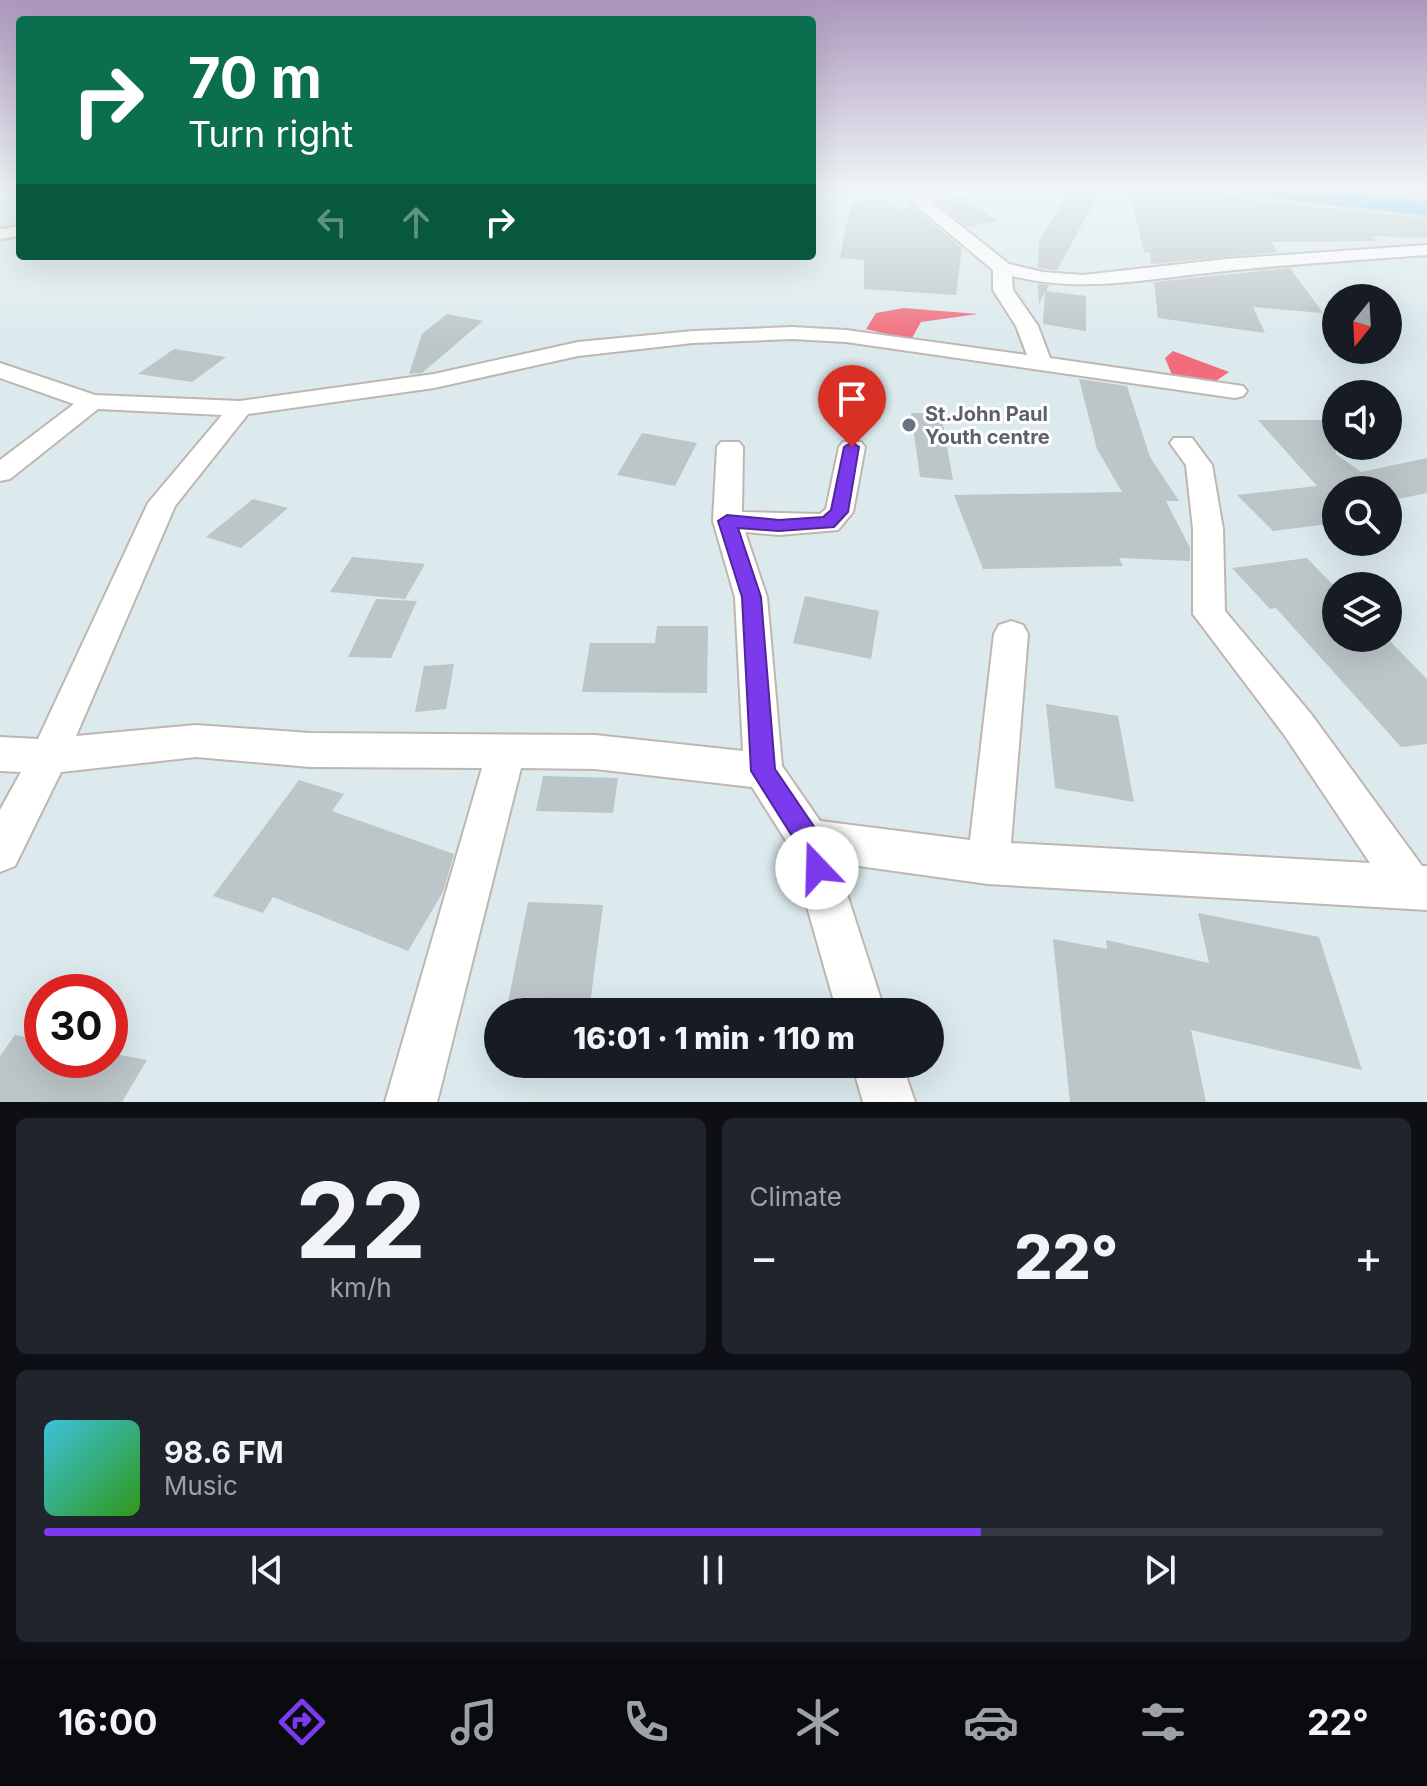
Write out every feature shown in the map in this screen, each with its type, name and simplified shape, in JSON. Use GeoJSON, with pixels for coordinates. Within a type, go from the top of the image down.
{"type":"FeatureCollection","features":[{"type":"Feature","properties":{"kind":"street"},"geometry":{"type":"LineString","coordinates":[[969,239],[1002,268],[1043,278],[1083,281],[1226,265],[1427,250]]}},
{"type":"Feature","properties":{"kind":"street"},"geometry":{"type":"LineString","coordinates":[[1002,268],[1003,290],[1027,326],[1041,364]]}},
{"type":"Feature","properties":{"kind":"street"},"geometry":{"type":"LineString","coordinates":[[0,370],[92,402],[240,408],[434,381],[578,349],[693,337],[792,333],[846,336],[1235,391]]}},
{"type":"Feature","properties":{"kind":"street"},"geometry":{"type":"LineString","coordinates":[[0,473],[92,402]]}},
{"type":"Feature","properties":{"kind":"street"},"geometry":{"type":"LineString","coordinates":[[0,852],[49,756],[162,503],[240,408]]}},
{"type":"Feature","properties":{"kind":"street"},"geometry":{"type":"LineString","coordinates":[[1183,443],[1199,465],[1208,529],[1209,614],[1298,725],[1419,887]]}},
{"type":"Feature","properties":{"kind":"street"},"geometry":{"type":"LineString","coordinates":[[730,447],[727,521],[751,597],[763,771],[808,839],[857,998]]}},
{"type":"Feature","properties":{"kind":"street"},"geometry":{"type":"LineString","coordinates":[[727,521],[779,525],[828,523],[839,512],[852,447]]}},
{"type":"Feature","properties":{"kind":"street"},"geometry":{"type":"LineString","coordinates":[[988,863],[1011,634]]}},
{"type":"Feature","properties":{"kind":"street"},"geometry":{"type":"LineString","coordinates":[[0,754],[49,756],[196,741],[310,750],[595,752],[763,771]]}},
{"type":"Feature","properties":{"kind":"street"},"geometry":{"type":"LineString","coordinates":[[411,1102],[506,751]]}},
{"type":"Feature","properties":{"kind":"street"},"geometry":{"type":"LineString","coordinates":[[808,839],[988,863],[1419,887]]}},
{"type":"Feature","properties":{"kind":"street"},"geometry":{"type":"LineString","coordinates":[[881,1078],[889,1102]]}},
{"type":"Feature","properties":{"kind":"shaded area"},"geometry":{"type":"Polygon","coordinates":[[[904,308],[978,314],[921,322],[911,340],[866,329],[876,313],[904,308]]]}},
{"type":"Feature","properties":{"kind":"shaded area"},"geometry":{"type":"Polygon","coordinates":[[[1173,351],[1229,372],[1213,383],[1172,375],[1165,358],[1173,351]]]}},
{"type":"Feature","properties":{"kind":"building"},"geometry":{"type":"Polygon","coordinates":[[[844,239],[952,239],[962,248],[956,295],[864,289],[864,260],[840,258],[844,239]]]}},
{"type":"Feature","properties":{"kind":"building"},"geometry":{"type":"Polygon","coordinates":[[[1041,239],[1074,239],[1057,270],[1038,268],[1041,239]]]}},
{"type":"Feature","properties":{"kind":"building"},"geometry":{"type":"Polygon","coordinates":[[[1141,239],[1377,241],[1271,242],[1278,252],[1151,264],[1150,253],[1144,252],[1141,239]]]}},
{"type":"Feature","properties":{"kind":"building"},"geometry":{"type":"Polygon","coordinates":[[[1290,268],[1322,313],[1253,307],[1265,333],[1158,318],[1154,282],[1290,268]]]}},
{"type":"Feature","properties":{"kind":"building"},"geometry":{"type":"Polygon","coordinates":[[[1038,284],[1049,285],[1046,291],[1086,296],[1086,331],[1043,324],[1045,292],[1039,304],[1038,284]]]}},
{"type":"Feature","properties":{"kind":"building"},"geometry":{"type":"Polygon","coordinates":[[[447,314],[483,321],[422,373],[409,374],[422,334],[447,314]]]}},
{"type":"Feature","properties":{"kind":"building"},"geometry":{"type":"Polygon","coordinates":[[[174,349],[226,357],[192,382],[138,374],[174,349]]]}},
{"type":"Feature","properties":{"kind":"building"},"geometry":{"type":"Polygon","coordinates":[[[1079,379],[1127,386],[1150,457],[1179,501],[1166,501],[1190,548],[1190,561],[1119,558],[1123,566],[983,569],[954,495],[1122,492],[1097,449],[1079,379]]]}},
{"type":"Feature","properties":{"kind":"building"},"geometry":{"type":"Polygon","coordinates":[[[911,413],[941,413],[953,480],[920,477],[911,413]]]}},
{"type":"Feature","properties":{"kind":"building"},"geometry":{"type":"Polygon","coordinates":[[[1258,420],[1322,420],[1322,460],[1344,460],[1361,472],[1427,458],[1427,493],[1402,498],[1402,476],[1322,476],[1322,525],[1273,531],[1237,495],[1317,486],[1258,420]]]}},
{"type":"Feature","properties":{"kind":"building"},"geometry":{"type":"Polygon","coordinates":[[[642,433],[697,443],[675,486],[617,475],[642,433]]]}},
{"type":"Feature","properties":{"kind":"building"},"geometry":{"type":"Polygon","coordinates":[[[253,499],[288,508],[241,548],[206,537],[253,499]]]}},
{"type":"Feature","properties":{"kind":"building"},"geometry":{"type":"Polygon","coordinates":[[[352,557],[425,564],[405,599],[330,592],[352,557]]]}},
{"type":"Feature","properties":{"kind":"building"},"geometry":{"type":"Polygon","coordinates":[[[1307,558],[1322,574],[1322,652],[1401,652],[1427,679],[1427,744],[1401,747],[1276,608],[1270,609],[1232,568],[1307,558]]]}},
{"type":"Feature","properties":{"kind":"building"},"geometry":{"type":"Polygon","coordinates":[[[805,596],[879,611],[871,659],[793,643],[805,596]]]}},
{"type":"Feature","properties":{"kind":"building"},"geometry":{"type":"Polygon","coordinates":[[[376,599],[417,601],[391,658],[348,657],[376,599]]]}},
{"type":"Feature","properties":{"kind":"building"},"geometry":{"type":"Polygon","coordinates":[[[657,626],[708,626],[707,693],[582,692],[590,643],[655,643],[657,626]]]}},
{"type":"Feature","properties":{"kind":"building"},"geometry":{"type":"Polygon","coordinates":[[[454,664],[446,709],[415,712],[424,666],[454,664]]]}},
{"type":"Feature","properties":{"kind":"building"},"geometry":{"type":"Polygon","coordinates":[[[1046,704],[1118,716],[1134,802],[1055,788],[1046,704]]]}},
{"type":"Feature","properties":{"kind":"building"},"geometry":{"type":"Polygon","coordinates":[[[543,776],[618,778],[613,813],[536,811],[543,776]]]}},
{"type":"Feature","properties":{"kind":"building"},"geometry":{"type":"Polygon","coordinates":[[[299,780],[344,794],[332,811],[454,854],[443,892],[408,951],[273,897],[263,913],[213,896],[299,780]]]}},
{"type":"Feature","properties":{"kind":"building"},"geometry":{"type":"Polygon","coordinates":[[[528,902],[603,905],[591,998],[509,998],[528,902]]]}},
{"type":"Feature","properties":{"kind":"building"},"geometry":{"type":"Polygon","coordinates":[[[1198,913],[1319,937],[1362,1070],[1191,1030],[1206,1102],[1070,1102],[1053,939],[1107,949],[1106,940],[1209,963],[1198,913]]]}},
{"type":"Feature","properties":{"kind":"building"},"geometry":{"type":"Polygon","coordinates":[[[15,1035],[24,1037],[24,1078],[128,1078],[128,1056],[147,1060],[122,1102],[0,1102],[0,1056],[15,1035]]]}},
{"type":"Feature","properties":{"kind":"place","name":"St.John Paul Youth centre"},"geometry":{"type":"Point","coordinates":[909,425]}},
{"type":"Feature","properties":{"kind":"route"},"geometry":{"type":"LineString","coordinates":[[817,868],[808,839],[763,771],[751,597],[727,521],[779,525],[828,523],[839,512],[852,447]]}}]}
